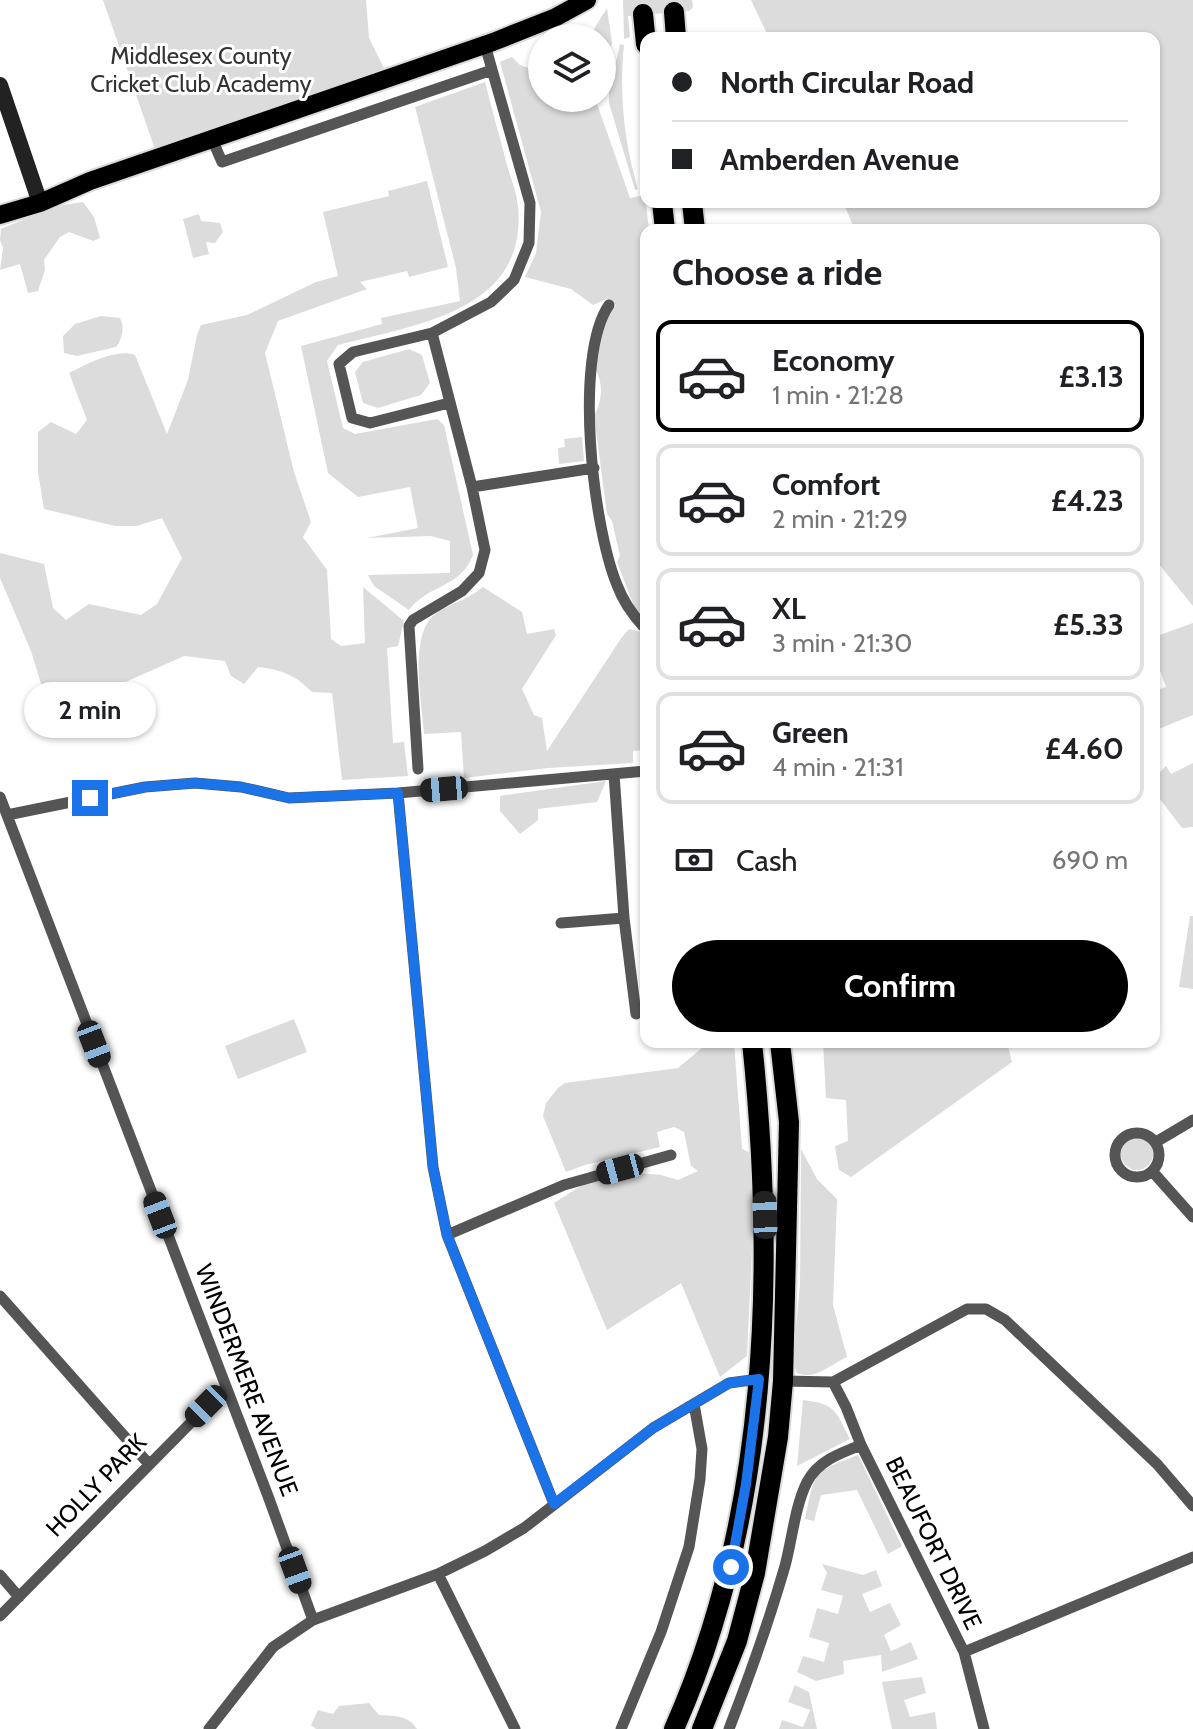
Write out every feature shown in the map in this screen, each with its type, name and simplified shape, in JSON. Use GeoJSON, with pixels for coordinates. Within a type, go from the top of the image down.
{"type":"FeatureCollection","features":[{"type":"Feature","properties":{"kind":"highway"},"geometry":{"type":"LineString","coordinates":[[674,12],[676,32]]}},
{"type":"Feature","properties":{"kind":"highway"},"geometry":{"type":"LineString","coordinates":[[643,14],[645,32]]}},
{"type":"Feature","properties":{"kind":"highway"},"geometry":{"type":"LineString","coordinates":[[674,1729],[731,1567],[746,1484],[759,1379],[765,1215],[753,1048]]}},
{"type":"Feature","properties":{"kind":"highway"},"geometry":{"type":"LineString","coordinates":[[702,1729],[737,1641],[755,1573],[770,1495],[783,1381],[789,1122],[781,1048]]}},
{"type":"Feature","properties":{"kind":"main road"},"geometry":{"type":"LineString","coordinates":[[0,215],[485,45],[556,17],[587,0]]}},
{"type":"Feature","properties":{"kind":"street"},"geometry":{"type":"LineString","coordinates":[[449,403],[370,423],[352,418],[339,364],[353,352],[432,333],[491,302],[514,280],[529,243],[530,203],[485,45]]}},
{"type":"Feature","properties":{"kind":"street"},"geometry":{"type":"LineString","coordinates":[[212,139],[222,162],[492,70]]}},
{"type":"Feature","properties":{"kind":"street"},"geometry":{"type":"LineString","coordinates":[[0,85],[40,203]]}},
{"type":"Feature","properties":{"kind":"street"},"geometry":{"type":"LineString","coordinates":[[609,305],[600,319],[588,394],[594,468],[605,546],[616,583],[629,611],[640,623]]}},
{"type":"Feature","properties":{"kind":"street"},"geometry":{"type":"LineString","coordinates":[[418,769],[409,626],[413,620],[462,591],[479,573],[485,550],[432,333]]}},
{"type":"Feature","properties":{"kind":"street"},"geometry":{"type":"LineString","coordinates":[[472,487],[594,468]]}},
{"type":"Feature","properties":{"kind":"street"},"geometry":{"type":"LineString","coordinates":[[7,815],[145,787],[195,783],[241,787],[289,798],[398,793],[640,772]]}},
{"type":"Feature","properties":{"kind":"street"},"geometry":{"type":"LineString","coordinates":[[614,774],[624,918],[636,1014]]}},
{"type":"Feature","properties":{"kind":"street"},"geometry":{"type":"LineString","coordinates":[[398,793],[433,1167],[447,1235],[554,1504]]}},
{"type":"Feature","properties":{"kind":"street","name":"WINDERMERE AVENUE"},"geometry":{"type":"LineString","coordinates":[[0,797],[313,1620]]}},
{"type":"Feature","properties":{"kind":"street"},"geometry":{"type":"LineString","coordinates":[[561,923],[624,918]]}},
{"type":"Feature","properties":{"kind":"street"},"geometry":{"type":"LineString","coordinates":[[1156,1142],[1193,1120]]}},
{"type":"Feature","properties":{"kind":"street"},"geometry":{"type":"LineString","coordinates":[[1133,1133],[1146,1134],[1156,1142],[1160,1154],[1152,1171],[1140,1177],[1127,1175],[1117,1166],[1115,1152],[1121,1139],[1133,1133]]}},
{"type":"Feature","properties":{"kind":"street"},"geometry":{"type":"LineString","coordinates":[[447,1235],[564,1185],[671,1155]]}},
{"type":"Feature","properties":{"kind":"street"},"geometry":{"type":"LineString","coordinates":[[1152,1171],[1193,1217]]}},
{"type":"Feature","properties":{"kind":"street"},"geometry":{"type":"LineString","coordinates":[[0,1296],[148,1463]]}},
{"type":"Feature","properties":{"kind":"street"},"geometry":{"type":"LineString","coordinates":[[783,1381],[833,1382],[967,1309],[986,1309],[1005,1320],[1146,1454],[1193,1506]]}},
{"type":"Feature","properties":{"kind":"street"},"geometry":{"type":"LineString","coordinates":[[209,1729],[273,1647],[313,1620],[438,1574],[524,1528],[653,1428],[729,1383],[759,1379]]}},
{"type":"Feature","properties":{"kind":"street","name":"BEAUFORT DRIVE"},"geometry":{"type":"LineString","coordinates":[[833,1382],[964,1652],[984,1729]]}},
{"type":"Feature","properties":{"kind":"street","name":"HOLLY PARK"},"geometry":{"type":"LineString","coordinates":[[0,1616],[226,1387]]}},
{"type":"Feature","properties":{"kind":"street"},"geometry":{"type":"LineString","coordinates":[[621,1729],[661,1632],[689,1547],[702,1449],[694,1404]]}},
{"type":"Feature","properties":{"kind":"street"},"geometry":{"type":"LineString","coordinates":[[729,1729],[761,1645],[807,1483],[818,1467],[838,1454],[861,1445]]}},
{"type":"Feature","properties":{"kind":"street"},"geometry":{"type":"LineString","coordinates":[[964,1652],[1193,1557]]}},
{"type":"Feature","properties":{"kind":"street"},"geometry":{"type":"LineString","coordinates":[[438,1574],[515,1729]]}},
{"type":"Feature","properties":{"kind":"street"},"geometry":{"type":"LineString","coordinates":[[0,1575],[19,1597]]}},
{"type":"Feature","properties":{"kind":"green space","name":"Middlesex County Cricket Club Academy"},"geometry":{"type":"Polygon","coordinates":[[[103,0],[366,0],[369,38],[386,72],[158,158],[103,0]]]}},
{"type":"Feature","properties":{"kind":"green space"},"geometry":{"type":"Polygon","coordinates":[[[623,0],[692,0],[693,7],[689,11],[628,16],[630,37],[624,39],[623,0]]]}},
{"type":"Feature","properties":{"kind":"green space"},"geometry":{"type":"Polygon","coordinates":[[[751,0],[1193,0],[1193,606],[1160,565],[1160,224],[852,224],[846,208],[1160,208],[1160,32],[766,32],[751,0]]]}},
{"type":"Feature","properties":{"kind":"green space"},"geometry":{"type":"Polygon","coordinates":[[[607,8],[609,24],[597,24],[607,8]]]}},
{"type":"Feature","properties":{"kind":"green space"},"geometry":{"type":"Polygon","coordinates":[[[620,44],[624,45],[624,118],[638,189],[635,190],[612,112],[616,112],[616,61],[620,44]]]}},
{"type":"Feature","properties":{"kind":"green space"},"geometry":{"type":"Polygon","coordinates":[[[512,57],[528,68],[528,112],[600,112],[630,198],[640,196],[640,208],[646,208],[648,224],[640,224],[640,615],[636,612],[617,562],[620,556],[612,521],[607,514],[594,416],[601,392],[595,369],[604,321],[616,305],[607,299],[593,305],[571,289],[525,277],[536,253],[541,212],[500,62],[512,57]]]}},
{"type":"Feature","properties":{"kind":"green space"},"geometry":{"type":"Polygon","coordinates":[[[485,82],[518,207],[516,242],[505,270],[485,292],[460,308],[399,330],[338,345],[327,361],[343,428],[355,434],[437,419],[444,425],[473,555],[460,574],[425,595],[409,610],[374,586],[368,575],[450,573],[450,541],[431,536],[367,538],[418,528],[410,487],[358,497],[328,473],[301,346],[382,324],[381,318],[460,301],[456,268],[415,107],[485,82]]]}},
{"type":"Feature","properties":{"kind":"green space"},"geometry":{"type":"Polygon","coordinates":[[[427,181],[448,267],[409,277],[407,271],[360,282],[367,289],[278,321],[265,353],[294,472],[311,522],[303,537],[327,570],[331,639],[341,646],[365,643],[363,587],[404,621],[398,646],[387,648],[393,743],[404,742],[408,776],[342,780],[332,693],[312,692],[294,677],[275,670],[258,667],[244,684],[231,676],[225,661],[184,656],[68,705],[42,687],[31,651],[0,578],[0,553],[44,564],[53,608],[66,620],[89,604],[141,615],[157,604],[182,558],[162,518],[137,526],[115,526],[44,509],[38,472],[38,432],[51,422],[76,434],[87,420],[69,373],[111,355],[135,355],[167,434],[188,380],[201,325],[247,315],[316,282],[338,276],[323,212],[389,196],[388,191],[427,181]]]}},
{"type":"Feature","properties":{"kind":"green space"},"geometry":{"type":"Polygon","coordinates":[[[83,202],[94,217],[100,238],[93,241],[69,232],[60,237],[44,260],[45,270],[38,291],[28,293],[20,264],[0,270],[3,248],[1,229],[56,206],[83,202]]]}},
{"type":"Feature","properties":{"kind":"green space"},"geometry":{"type":"Polygon","coordinates":[[[199,214],[201,221],[220,223],[223,232],[215,243],[206,242],[209,254],[193,258],[183,219],[199,214]]]}},
{"type":"Feature","properties":{"kind":"green space"},"geometry":{"type":"Polygon","coordinates":[[[101,316],[120,318],[122,333],[116,347],[77,356],[64,353],[63,336],[75,324],[101,316]]]}},
{"type":"Feature","properties":{"kind":"green space"},"geometry":{"type":"Polygon","coordinates":[[[409,349],[422,355],[430,383],[421,395],[378,408],[363,403],[355,372],[363,362],[409,349]]]}},
{"type":"Feature","properties":{"kind":"green space"},"geometry":{"type":"Polygon","coordinates":[[[582,437],[584,461],[559,464],[558,448],[565,447],[564,439],[582,437]]]}},
{"type":"Feature","properties":{"kind":"green space"},"geometry":{"type":"Polygon","coordinates":[[[483,587],[522,612],[527,634],[554,629],[556,635],[522,689],[534,715],[542,718],[547,751],[622,637],[629,629],[640,632],[640,750],[633,751],[633,763],[548,768],[464,778],[461,732],[424,734],[419,651],[428,621],[438,612],[483,587]]]}},
{"type":"Feature","properties":{"kind":"green space"},"geometry":{"type":"Polygon","coordinates":[[[1193,623],[1193,715],[1160,729],[1160,689],[1166,687],[1160,670],[1160,635],[1193,623]]]}},
{"type":"Feature","properties":{"kind":"green space"},"geometry":{"type":"Polygon","coordinates":[[[1193,763],[1193,827],[1182,828],[1160,799],[1160,772],[1166,766],[1171,774],[1193,763]]]}},
{"type":"Feature","properties":{"kind":"green space"},"geometry":{"type":"Polygon","coordinates":[[[606,781],[597,802],[538,809],[538,820],[520,834],[500,811],[500,796],[606,781]]]}},
{"type":"Feature","properties":{"kind":"green space"},"geometry":{"type":"Polygon","coordinates":[[[1190,916],[1193,916],[1193,989],[1179,987],[1190,916]]]}},
{"type":"Feature","properties":{"kind":"green space"},"geometry":{"type":"Polygon","coordinates":[[[294,1019],[307,1052],[238,1079],[225,1046],[294,1019]]]}},
{"type":"Feature","properties":{"kind":"green space"},"geometry":{"type":"Polygon","coordinates":[[[702,1048],[734,1048],[742,1149],[751,1153],[753,1227],[747,1356],[720,1377],[681,1283],[607,1330],[554,1203],[587,1182],[636,1173],[678,1180],[698,1171],[691,1166],[684,1132],[674,1127],[657,1132],[660,1147],[566,1172],[543,1116],[546,1103],[565,1083],[678,1068],[702,1048]]]}},
{"type":"Feature","properties":{"kind":"green space"},"geometry":{"type":"Polygon","coordinates":[[[823,1048],[1008,1048],[1012,1062],[851,1177],[839,1170],[835,1146],[848,1141],[846,1100],[826,1098],[823,1048]]]}},
{"type":"Feature","properties":{"kind":"green space"},"geometry":{"type":"Polygon","coordinates":[[[1137,1138],[1148,1143],[1153,1154],[1148,1165],[1137,1170],[1126,1165],[1121,1154],[1126,1143],[1137,1138]]]}},
{"type":"Feature","properties":{"kind":"green space"},"geometry":{"type":"Polygon","coordinates":[[[801,1149],[817,1179],[837,1199],[833,1305],[847,1357],[810,1375],[797,1373],[793,1362],[800,1285],[801,1149]]]}},
{"type":"Feature","properties":{"kind":"green space"},"geometry":{"type":"Polygon","coordinates":[[[803,1400],[833,1410],[850,1439],[797,1466],[803,1400]]]}},
{"type":"Feature","properties":{"kind":"green space"},"geometry":{"type":"Polygon","coordinates":[[[858,1455],[902,1546],[888,1554],[857,1490],[821,1495],[814,1521],[805,1519],[818,1476],[824,1470],[858,1455]]]}},
{"type":"Feature","properties":{"kind":"green space"},"geometry":{"type":"Polygon","coordinates":[[[822,1564],[863,1575],[876,1570],[882,1586],[862,1594],[870,1612],[890,1603],[901,1625],[884,1635],[891,1651],[911,1642],[918,1659],[882,1672],[881,1655],[843,1661],[844,1674],[816,1681],[797,1672],[803,1656],[824,1662],[829,1643],[809,1637],[817,1608],[838,1614],[843,1596],[821,1590],[827,1573],[822,1564]]]}},
{"type":"Feature","properties":{"kind":"green space"},"geometry":{"type":"Polygon","coordinates":[[[922,1677],[926,1693],[904,1700],[910,1717],[935,1712],[937,1729],[892,1729],[882,1682],[922,1677]]]}},
{"type":"Feature","properties":{"kind":"green space"},"geometry":{"type":"Polygon","coordinates":[[[795,1685],[809,1692],[817,1729],[779,1729],[782,1720],[803,1727],[810,1710],[788,1702],[795,1685]]]}},
{"type":"Feature","properties":{"kind":"green space"},"geometry":{"type":"Polygon","coordinates":[[[369,1703],[379,1715],[405,1719],[417,1729],[316,1729],[311,1725],[318,1710],[333,1714],[339,1706],[369,1703]]]}},
{"type":"Feature","properties":{"kind":"route"},"geometry":{"type":"LineString","coordinates":[[90,798],[145,787],[195,783],[241,787],[289,798],[398,793],[433,1167],[447,1235],[554,1504],[653,1428],[729,1383],[759,1379],[746,1484],[731,1567]]}}]}
